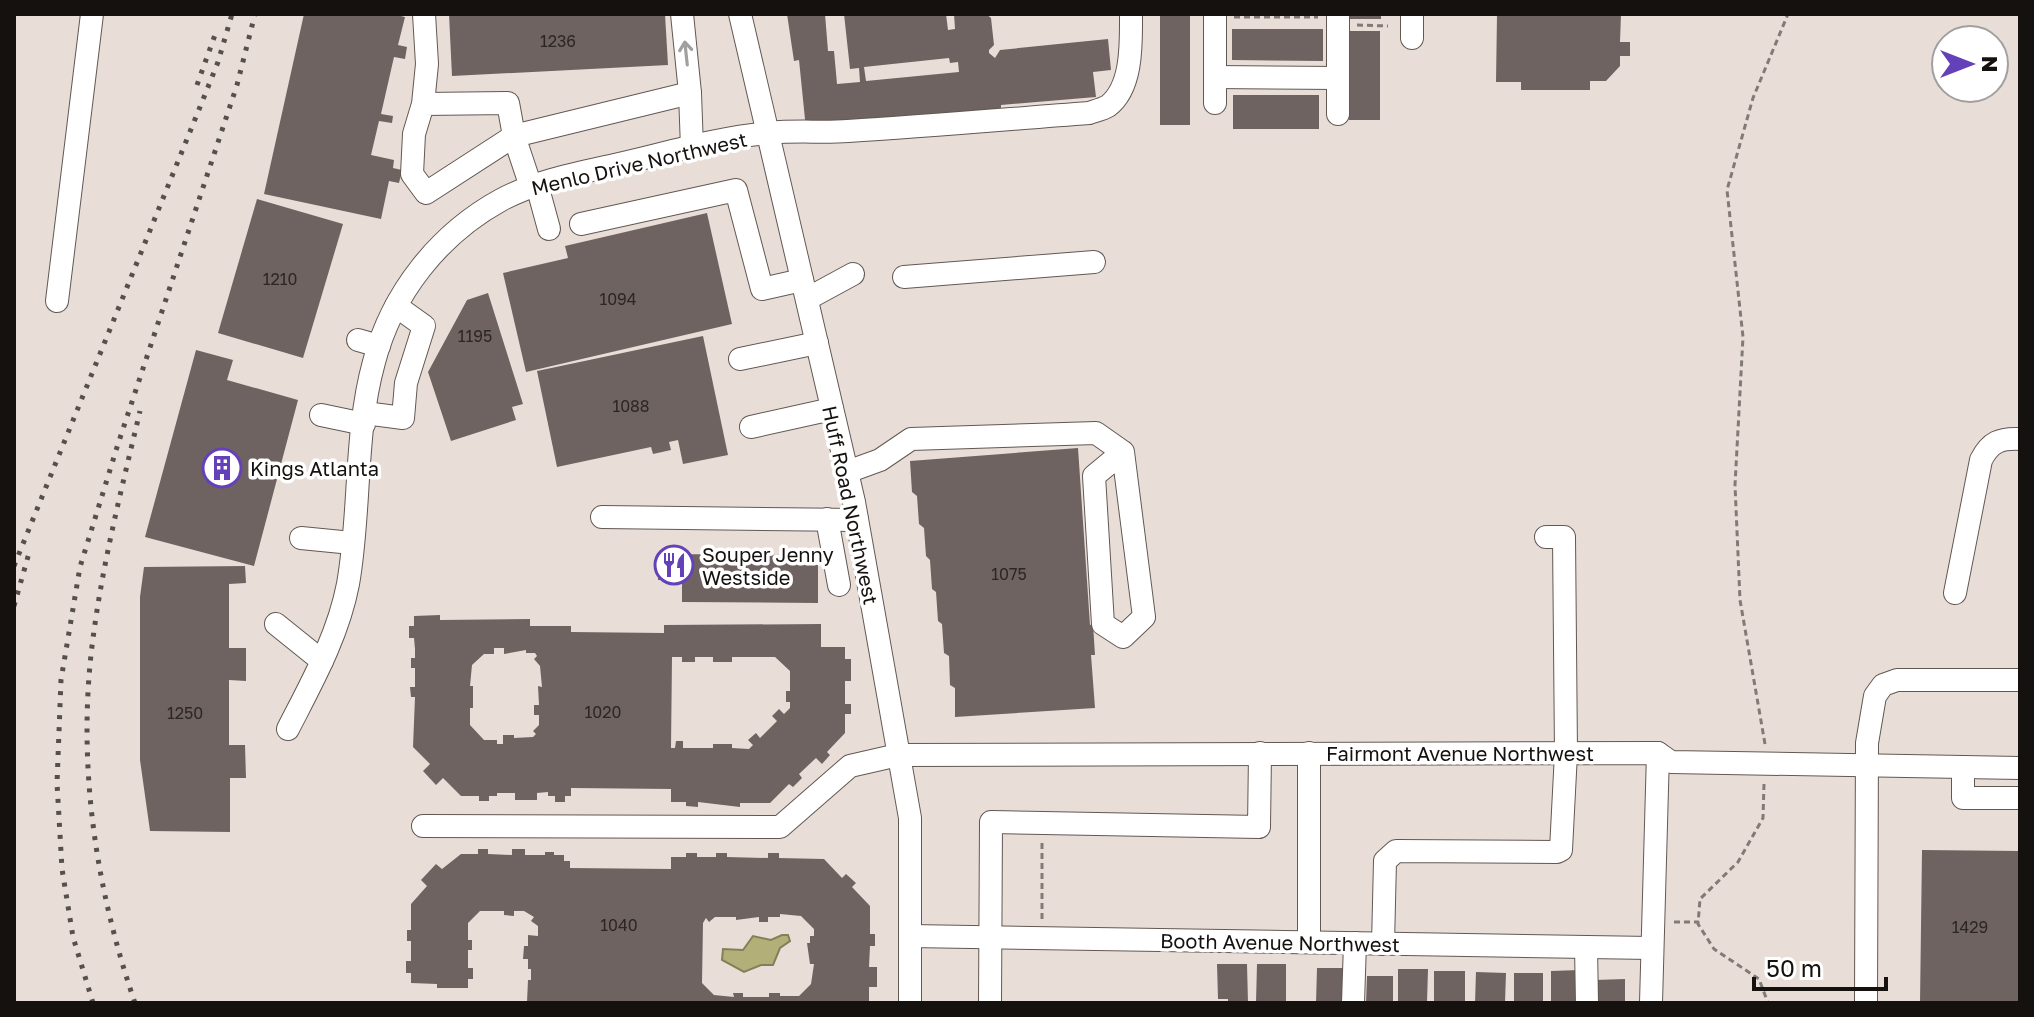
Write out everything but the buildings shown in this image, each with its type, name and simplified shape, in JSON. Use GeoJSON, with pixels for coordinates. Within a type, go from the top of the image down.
{"type":"FeatureCollection","features":[{"type":"Feature","properties":{"kind":"street"},"geometry":{"type":"LineString","coordinates":[[57,301],[92,14]]}},
{"type":"Feature","properties":{"kind":"street"},"geometry":{"type":"LineString","coordinates":[[424,14],[427,64],[423,104],[414,134],[412,174],[426,193],[514,136],[690,93]]}},
{"type":"Feature","properties":{"kind":"street"},"geometry":{"type":"LineString","coordinates":[[682,14],[692,148]]}},
{"type":"Feature","properties":{"kind":"street","name":"Huff Road Northwest"},"geometry":{"type":"LineString","coordinates":[[740,14],[847,472],[910,818],[910,1003]]}},
{"type":"Feature","properties":{"kind":"street","name":"Menlo Drive Northwest"},"geometry":{"type":"LineString","coordinates":[[288,729],[322,661],[348,584],[365,419],[368,343],[396,306],[411,264],[502,200],[565,176],[769,133],[845,131],[1089,113],[1108,106],[1126,79],[1131,52],[1131,14]]}},
{"type":"Feature","properties":{"kind":"street"},"geometry":{"type":"LineString","coordinates":[[1412,14],[1412,38]]}},
{"type":"Feature","properties":{"kind":"street"},"geometry":{"type":"LineString","coordinates":[[1215,103],[1220,16]]}},
{"type":"Feature","properties":{"kind":"street"},"geometry":{"type":"LineString","coordinates":[[1336,19],[1338,114]]}},
{"type":"Feature","properties":{"kind":"street"},"geometry":{"type":"LineString","coordinates":[[1215,77],[1338,78]]}},
{"type":"Feature","properties":{"kind":"street"},"geometry":{"type":"LineString","coordinates":[[423,104],[508,103],[514,136],[549,229]]}},
{"type":"Feature","properties":{"kind":"street"},"geometry":{"type":"LineString","coordinates":[[581,224],[736,190],[762,289],[804,290],[853,274]]}},
{"type":"Feature","properties":{"kind":"street"},"geometry":{"type":"LineString","coordinates":[[904,277],[1094,262]]}},
{"type":"Feature","properties":{"kind":"street"},"geometry":{"type":"LineString","coordinates":[[321,415],[403,418],[406,383],[424,326],[396,306]]}},
{"type":"Feature","properties":{"kind":"street"},"geometry":{"type":"LineString","coordinates":[[740,359],[817,343]]}},
{"type":"Feature","properties":{"kind":"street"},"geometry":{"type":"LineString","coordinates":[[751,427],[832,409]]}},
{"type":"Feature","properties":{"kind":"street"},"geometry":{"type":"LineString","coordinates":[[847,472],[880,460],[911,439],[1096,433],[1123,452],[1144,617],[1123,637],[1103,624],[1094,476],[1123,452]]}},
{"type":"Feature","properties":{"kind":"street"},"geometry":{"type":"LineString","coordinates":[[1955,593],[1981,460],[1986,449],[1995,442],[2020,439]]}},
{"type":"Feature","properties":{"kind":"street"},"geometry":{"type":"LineString","coordinates":[[602,517],[857,520]]}},
{"type":"Feature","properties":{"kind":"street"},"geometry":{"type":"LineString","coordinates":[[827,519],[839,585]]}},
{"type":"Feature","properties":{"kind":"street"},"geometry":{"type":"LineString","coordinates":[[1383,944],[1385,861],[1396,851],[1561,850],[1566,753],[1564,537],[1546,537]]}},
{"type":"Feature","properties":{"kind":"street"},"geometry":{"type":"LineString","coordinates":[[301,538],[352,543]]}},
{"type":"Feature","properties":{"kind":"street"},"geometry":{"type":"LineString","coordinates":[[1098,548],[1134,539]]}},
{"type":"Feature","properties":{"kind":"street"},"geometry":{"type":"LineString","coordinates":[[276,624],[322,661]]}},
{"type":"Feature","properties":{"kind":"street"},"geometry":{"type":"LineString","coordinates":[[1866,1003],[1866,765],[1875,696],[1883,685],[1913,678],[2020,680]]}},
{"type":"Feature","properties":{"kind":"street"},"geometry":{"type":"LineString","coordinates":[[990,1003],[991,822],[1259,827],[1260,753]]}},
{"type":"Feature","properties":{"kind":"street"},"geometry":{"type":"LineString","coordinates":[[1309,753],[1309,942]]}},
{"type":"Feature","properties":{"kind":"street"},"geometry":{"type":"LineString","coordinates":[[1651,1003],[1658,753]]}},
{"type":"Feature","properties":{"kind":"street","name":"Fairmont Avenue Northwest"},"geometry":{"type":"LineString","coordinates":[[423,826],[780,827],[850,766],[898,755],[1658,753],[1671,762],[2020,768]]}},
{"type":"Feature","properties":{"kind":"street"},"geometry":{"type":"LineString","coordinates":[[1963,767],[1963,798],[2020,798]]}},
{"type":"Feature","properties":{"kind":"street","name":"Booth Avenue Northwest"},"geometry":{"type":"LineString","coordinates":[[910,936],[1651,948]]}},
{"type":"Feature","properties":{"kind":"street"},"geometry":{"type":"LineString","coordinates":[[1353,1003],[1355,943]]}},
{"type":"Feature","properties":{"kind":"street"},"geometry":{"type":"LineString","coordinates":[[1586,947],[1587,1003]]}},
{"type":"Feature","properties":{"kind":"path"},"geometry":{"type":"LineString","coordinates":[[1768,1003],[1759,979],[1714,949],[1699,922],[1700,899],[1738,862],[1763,818],[1766,737],[1740,600],[1735,485],[1743,337],[1727,190],[1753,98],[1788,14]]}},
{"type":"Feature","properties":{"kind":"path"},"geometry":{"type":"LineString","coordinates":[[1220,16],[1336,19],[1388,26]]}},
{"type":"Feature","properties":{"kind":"path"},"geometry":{"type":"LineString","coordinates":[[1042,834],[1042,923]]}},
{"type":"Feature","properties":{"kind":"path"},"geometry":{"type":"LineString","coordinates":[[1666,921],[1699,922]]}},
{"type":"Feature","properties":{"kind":"shaded area"},"geometry":{"type":"Polygon","coordinates":[[[788,935],[790,941],[780,948],[773,965],[761,965],[744,972],[722,960],[723,949],[743,950],[753,936],[771,940],[788,935]]]}},
{"type":"Feature","properties":{"kind":"railway"},"geometry":{"type":"LineString","coordinates":[[14,566],[218,62],[232,14]]}},
{"type":"Feature","properties":{"kind":"railway"},"geometry":{"type":"LineString","coordinates":[[93,1003],[73,937],[62,869],[57,783],[61,680],[80,567],[237,85],[255,14]]}},
{"type":"Feature","properties":{"kind":"railway"},"geometry":{"type":"LineString","coordinates":[[197,85],[216,32]]}},
{"type":"Feature","properties":{"kind":"railway"},"geometry":{"type":"LineString","coordinates":[[135,1003],[99,866],[92,819],[87,725],[98,603],[140,411]]}},
{"type":"Feature","properties":{"kind":"railway"},"geometry":{"type":"LineString","coordinates":[[14,606],[29,553]]}},
{"type":"Feature","properties":{"kind":"place","name":"Kings Atlanta"},"geometry":{"type":"Point","coordinates":[222,468]}},
{"type":"Feature","properties":{"kind":"place","name":"Souper Jenny Westside"},"geometry":{"type":"Point","coordinates":[674,565]}}]}
